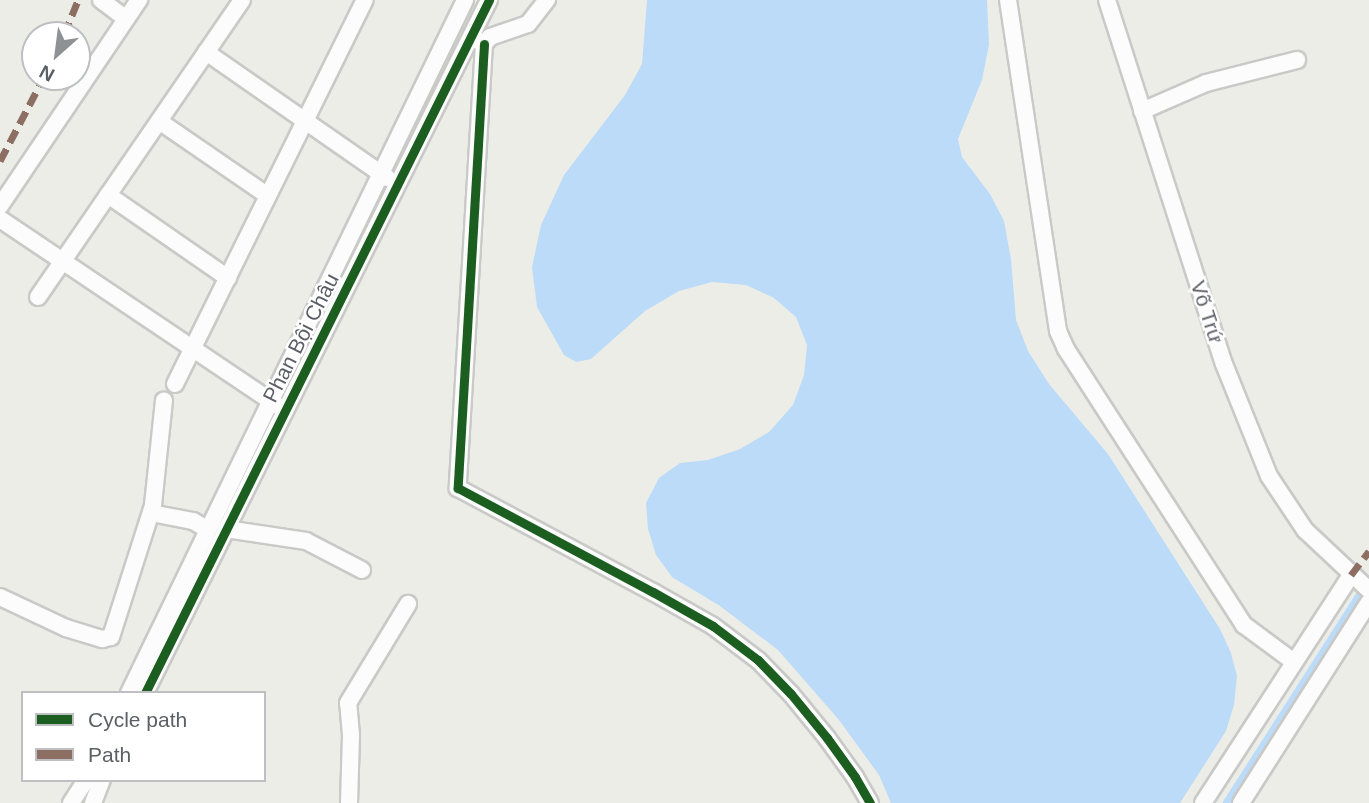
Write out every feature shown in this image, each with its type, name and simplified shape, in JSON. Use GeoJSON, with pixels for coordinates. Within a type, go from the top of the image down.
{"type":"FeatureCollection","features":[{"type":"Feature","properties":{"kind":"street"},"geometry":{"type":"LineString","coordinates":[[101,0],[126,19]]}},
{"type":"Feature","properties":{"kind":"street"},"geometry":{"type":"LineString","coordinates":[[0,206],[139,0]]}},
{"type":"Feature","properties":{"kind":"street"},"geometry":{"type":"LineString","coordinates":[[38,297],[242,0]]}},
{"type":"Feature","properties":{"kind":"street","name":"Phan Bội Châu"},"geometry":{"type":"LineString","coordinates":[[129,691],[465,0]]}},
{"type":"Feature","properties":{"kind":"street","name":"Phan Bội Châu"},"geometry":{"type":"LineString","coordinates":[[146,691],[397,185],[478,40],[489,0]]}},
{"type":"Feature","properties":{"kind":"street"},"geometry":{"type":"LineString","coordinates":[[547,0],[528,24],[478,40],[457,488],[713,626],[758,660],[791,694],[827,738],[870,803]]}},
{"type":"Feature","properties":{"kind":"street"},"geometry":{"type":"LineString","coordinates":[[1008,0],[1058,331],[1066,349],[1244,625],[1294,662]]}},
{"type":"Feature","properties":{"kind":"street","name":"Võ Trứ"},"geometry":{"type":"LineString","coordinates":[[1107,0],[1224,364],[1269,476],[1305,530],[1369,590]]}},
{"type":"Feature","properties":{"kind":"street"},"geometry":{"type":"LineString","coordinates":[[175,384],[361,2]]}},
{"type":"Feature","properties":{"kind":"street"},"geometry":{"type":"LineString","coordinates":[[206,52],[397,185]]}},
{"type":"Feature","properties":{"kind":"street"},"geometry":{"type":"LineString","coordinates":[[1142,111],[1206,83],[1297,60]]}},
{"type":"Feature","properties":{"kind":"street"},"geometry":{"type":"LineString","coordinates":[[159,121],[268,196]]}},
{"type":"Feature","properties":{"kind":"street"},"geometry":{"type":"LineString","coordinates":[[108,195],[228,278]]}},
{"type":"Feature","properties":{"kind":"street"},"geometry":{"type":"LineString","coordinates":[[0,219],[285,410]]}},
{"type":"Feature","properties":{"kind":"street"},"geometry":{"type":"LineString","coordinates":[[0,597],[65,628],[102,639],[111,637],[151,513],[164,401]]}},
{"type":"Feature","properties":{"kind":"street"},"geometry":{"type":"LineString","coordinates":[[151,513],[193,521],[208,529]]}},
{"type":"Feature","properties":{"kind":"street"},"geometry":{"type":"LineString","coordinates":[[226,529],[306,541],[362,570]]}},
{"type":"Feature","properties":{"kind":"street"},"geometry":{"type":"LineString","coordinates":[[1203,803],[1351,575]]}},
{"type":"Feature","properties":{"kind":"street"},"geometry":{"type":"LineString","coordinates":[[1241,803],[1310,690],[1369,602]]}},
{"type":"Feature","properties":{"kind":"street"},"geometry":{"type":"LineString","coordinates":[[349,803],[351,736],[348,703],[408,604]]}},
{"type":"Feature","properties":{"kind":"street"},"geometry":{"type":"LineString","coordinates":[[71,803],[85,782]]}},
{"type":"Feature","properties":{"kind":"street"},"geometry":{"type":"LineString","coordinates":[[93,803],[101,782]]}},
{"type":"Feature","properties":{"kind":"water"},"geometry":{"type":"Polygon","coordinates":[[[647,0],[987,0],[989,45],[982,80],[958,139],[962,157],[990,194],[1004,221],[1011,259],[1016,320],[1028,351],[1049,384],[1108,454],[1220,629],[1231,653],[1237,676],[1234,705],[1226,731],[1180,803],[891,803],[879,775],[839,720],[778,650],[720,606],[672,577],[656,555],[648,529],[646,503],[659,478],[680,463],[708,460],[740,449],[769,432],[793,405],[804,375],[807,345],[796,317],[774,298],[746,285],[712,282],[679,291],[645,311],[591,359],[576,362],[564,355],[537,307],[532,267],[541,225],[564,175],[625,95],[642,64],[647,0]]]}},
{"type":"Feature","properties":{"kind":"waterway"},"geometry":{"type":"LineString","coordinates":[[1228,803],[1368,584]]}},
{"type":"Feature","properties":{"kind":"marked path"},"geometry":{"type":"LineString","coordinates":[[70,21],[78,0]]}},
{"type":"Feature","properties":{"kind":"marked path"},"geometry":{"type":"LineString","coordinates":[[0,161],[37,91]]}},
{"type":"Feature","properties":{"kind":"marked path"},"geometry":{"type":"LineString","coordinates":[[1351,575],[1369,551]]}},
{"type":"Feature","properties":{"kind":"cycle path"},"geometry":{"type":"LineString","coordinates":[[146,691],[489,0]]}},
{"type":"Feature","properties":{"kind":"cycle path"},"geometry":{"type":"LineString","coordinates":[[484,44],[458,488],[713,626],[758,660],[791,694],[827,738],[870,803]]}}]}
